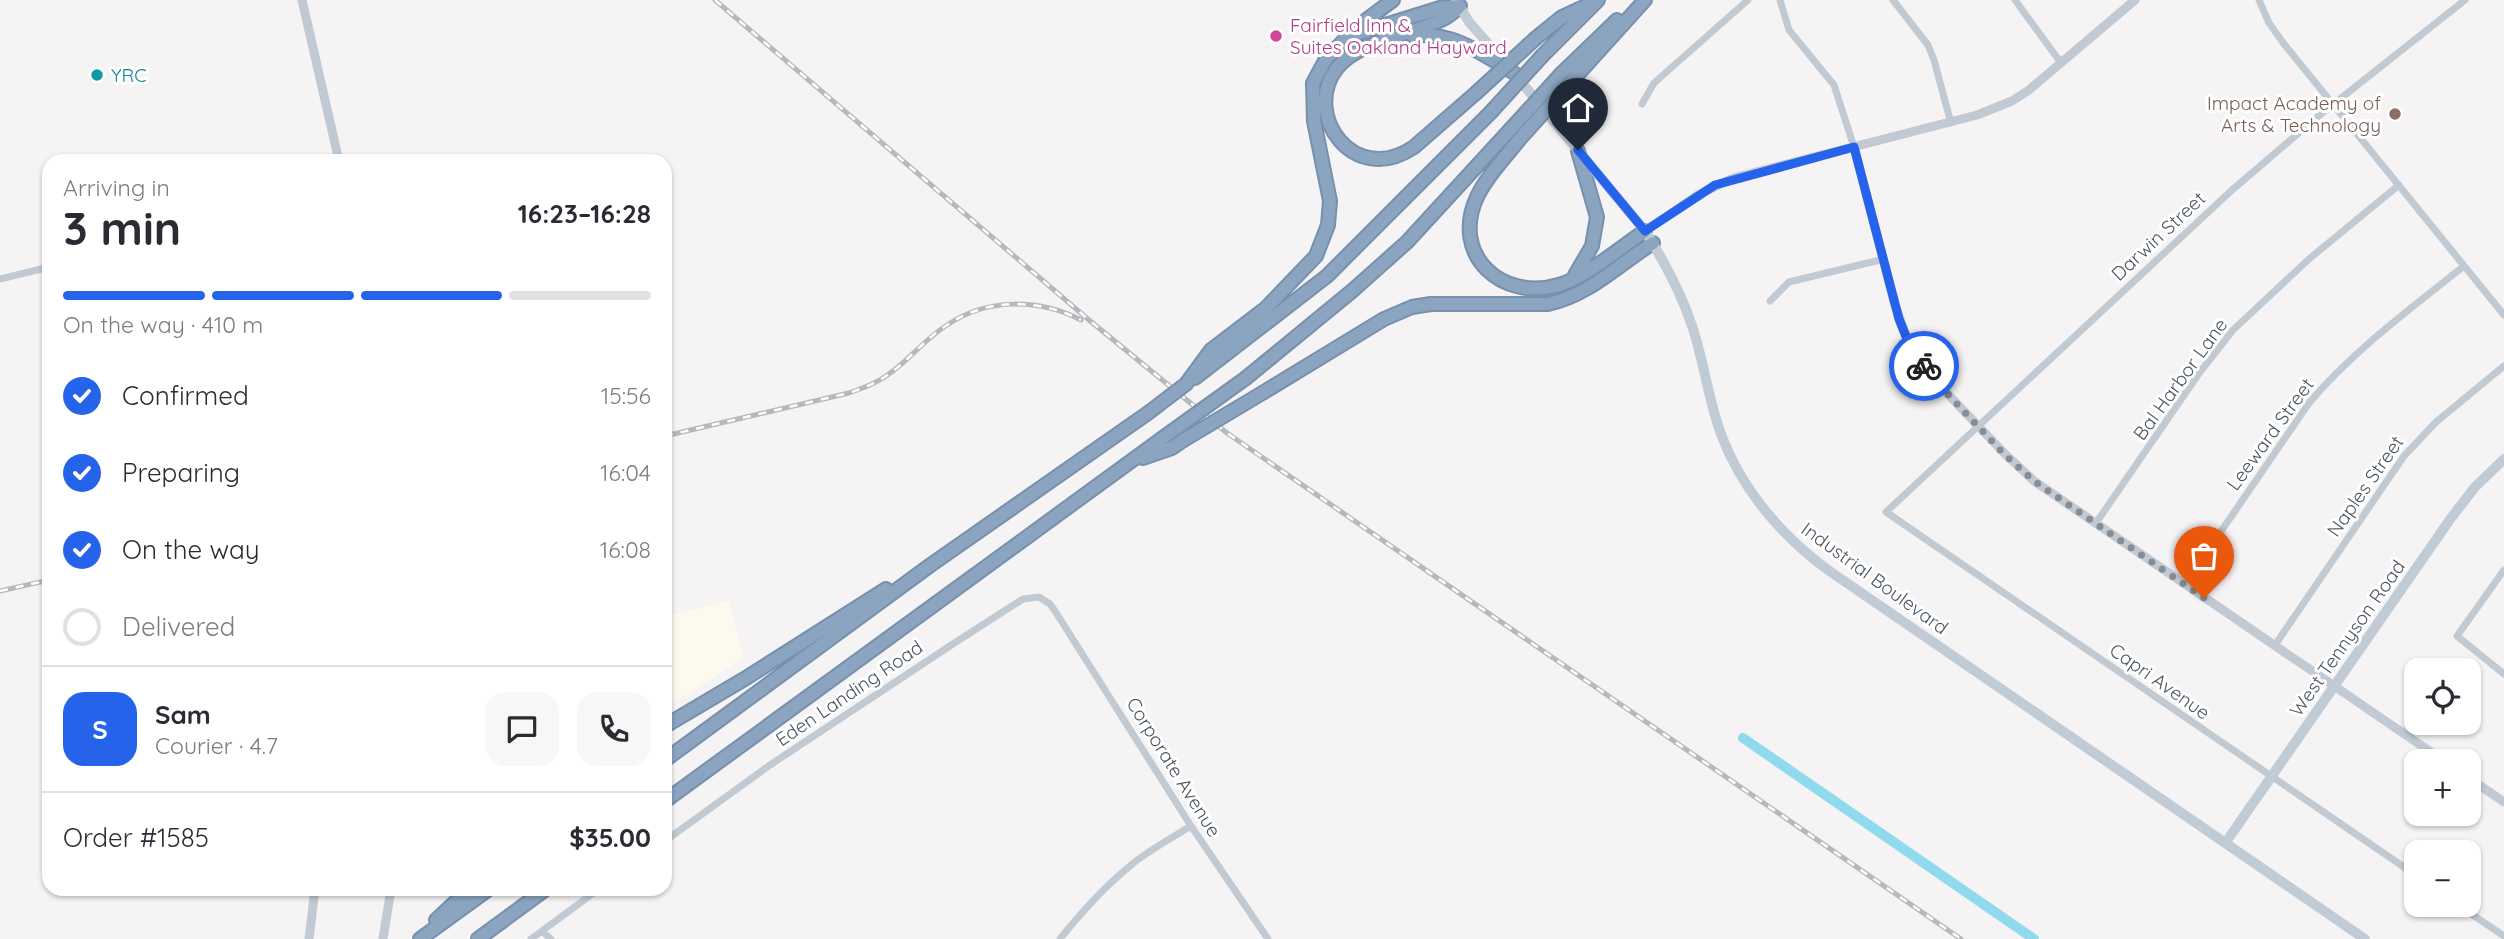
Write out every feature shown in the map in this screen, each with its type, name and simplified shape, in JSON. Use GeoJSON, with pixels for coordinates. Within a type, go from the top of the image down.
{"type":"FeatureCollection","features":[{"type":"Feature","properties":{"kind":"highway"},"geometry":{"type":"LineString","coordinates":[[672,755],[932,564],[1186,384],[1308,266],[1320,247],[1328,225],[1330,201],[1314,121],[1312,93],[1318,70],[1326,58],[1357,27],[1393,0]]}},
{"type":"Feature","properties":{"kind":"highway"},"geometry":{"type":"LineString","coordinates":[[1462,2],[1445,18],[1347,58],[1337,68],[1327,88],[1326,110],[1334,132],[1346,147],[1359,156],[1388,159],[1404,154],[1562,17],[1598,0]]}},
{"type":"Feature","properties":{"kind":"highway"},"geometry":{"type":"LineString","coordinates":[[1217,355],[1327,275],[1598,0]]}},
{"type":"Feature","properties":{"kind":"highway"},"geometry":{"type":"LineString","coordinates":[[672,796],[1246,378],[1352,291],[1406,242],[1513,136],[1638,0]]}},
{"type":"Feature","properties":{"kind":"highway"},"geometry":{"type":"LineString","coordinates":[[1567,78],[1645,0]]}},
{"type":"Feature","properties":{"kind":"highway"},"geometry":{"type":"LineString","coordinates":[[1350,36],[1462,2]]}},
{"type":"Feature","properties":{"kind":"highway"},"geometry":{"type":"LineString","coordinates":[[1391,39],[1428,34],[1444,36],[1478,51],[1514,73]]}},
{"type":"Feature","properties":{"kind":"highway"},"geometry":{"type":"LineString","coordinates":[[1513,136],[1477,197],[1469,223],[1470,242],[1477,258],[1490,273],[1508,284],[1530,289],[1558,285],[1573,279],[1645,231]]}},
{"type":"Feature","properties":{"kind":"highway"},"geometry":{"type":"LineString","coordinates":[[1573,279],[1592,246],[1597,218],[1578,150]]}},
{"type":"Feature","properties":{"kind":"highway"},"geometry":{"type":"LineString","coordinates":[[1127,464],[1172,448],[1400,311],[1432,304],[1548,304],[1566,300],[1588,289],[1653,243]]}},
{"type":"Feature","properties":{"kind":"highway"},"geometry":{"type":"LineString","coordinates":[[672,722],[758,671],[903,578],[932,564]]}},
{"type":"Feature","properties":{"kind":"highway"},"geometry":{"type":"LineString","coordinates":[[415,939],[461,896]]}},
{"type":"Feature","properties":{"kind":"highway"},"geometry":{"type":"LineString","coordinates":[[421,939],[479,896]]}},
{"type":"Feature","properties":{"kind":"highway"},"geometry":{"type":"LineString","coordinates":[[478,939],[536,896]]}},
{"type":"Feature","properties":{"kind":"main road","name":"Industrial Boulevard"},"geometry":{"type":"LineString","coordinates":[[1462,2],[1469,22],[1653,243],[1676,284],[1692,323],[1721,435],[1754,496],[1775,524],[1828,570],[2365,939]]}},
{"type":"Feature","properties":{"kind":"main road","name":"West Tennyson Road"},"geometry":{"type":"LineString","coordinates":[[2226,842],[2451,518],[2475,487],[2504,459]]}},
{"type":"Feature","properties":{"kind":"street"},"geometry":{"type":"LineString","coordinates":[[302,0],[337,154]]}},
{"type":"Feature","properties":{"kind":"street"},"geometry":{"type":"LineString","coordinates":[[1642,104],[1654,83],[1748,0]]}},
{"type":"Feature","properties":{"kind":"street"},"geometry":{"type":"LineString","coordinates":[[1780,0],[1789,30],[1834,85],[1854,147],[1899,319],[1909,344],[1942,388],[2004,454],[2034,481],[2426,749]]}},
{"type":"Feature","properties":{"kind":"street"},"geometry":{"type":"LineString","coordinates":[[1893,0],[1928,45],[1951,123]]}},
{"type":"Feature","properties":{"kind":"street"},"geometry":{"type":"LineString","coordinates":[[2015,0],[2061,63]]}},
{"type":"Feature","properties":{"kind":"street"},"geometry":{"type":"LineString","coordinates":[[1645,231],[1715,185],[1951,123],[2012,101],[2135,0]]}},
{"type":"Feature","properties":{"kind":"street"},"geometry":{"type":"LineString","coordinates":[[2259,0],[2269,23],[2284,44],[2504,315]]}},
{"type":"Feature","properties":{"kind":"street","name":"Darwin Street"},"geometry":{"type":"LineString","coordinates":[[1886,512],[1977,424],[2232,190],[2465,0]]}},
{"type":"Feature","properties":{"kind":"street","name":"Bal Harbor Lane"},"geometry":{"type":"LineString","coordinates":[[2096,523],[2200,372],[2233,330],[2309,259],[2399,185]]}},
{"type":"Feature","properties":{"kind":"street"},"geometry":{"type":"LineString","coordinates":[[1770,301],[1789,282],[1884,259]]}},
{"type":"Feature","properties":{"kind":"street","name":"Leeward Street"},"geometry":{"type":"LineString","coordinates":[[2185,584],[2309,403],[2326,383],[2464,266]]}},
{"type":"Feature","properties":{"kind":"street"},"geometry":{"type":"LineString","coordinates":[[0,279],[42,269]]}},
{"type":"Feature","properties":{"kind":"street","name":"Naples Street"},"geometry":{"type":"LineString","coordinates":[[2274,645],[2404,456],[2436,422],[2504,366]]}},
{"type":"Feature","properties":{"kind":"street","name":"Capri Avenue"},"geometry":{"type":"LineString","coordinates":[[1886,512],[2404,867]]}},
{"type":"Feature","properties":{"kind":"street"},"geometry":{"type":"LineString","coordinates":[[2504,570],[2458,636],[2504,674]]}},
{"type":"Feature","properties":{"kind":"street","name":"Eden Landing Road"},"geometry":{"type":"LineString","coordinates":[[672,836],[770,765],[1023,599],[1039,597],[1055,611]]}},
{"type":"Feature","properties":{"kind":"street","name":"Corporate Avenue"},"geometry":{"type":"LineString","coordinates":[[1055,611],[1191,826],[1268,939]]}},
{"type":"Feature","properties":{"kind":"street"},"geometry":{"type":"LineString","coordinates":[[2481,786],[2504,802]]}},
{"type":"Feature","properties":{"kind":"street"},"geometry":{"type":"LineString","coordinates":[[1060,939],[1113,880],[1138,859],[1191,826]]}},
{"type":"Feature","properties":{"kind":"street"},"geometry":{"type":"LineString","coordinates":[[309,939],[314,896]]}},
{"type":"Feature","properties":{"kind":"street"},"geometry":{"type":"LineString","coordinates":[[383,939],[390,896]]}},
{"type":"Feature","properties":{"kind":"street"},"geometry":{"type":"LineString","coordinates":[[531,939],[590,896]]}},
{"type":"Feature","properties":{"kind":"street"},"geometry":{"type":"LineString","coordinates":[[2476,917],[2504,936]]}},
{"type":"Feature","properties":{"kind":"street"},"geometry":{"type":"LineString","coordinates":[[542,931],[551,939]]}},
{"type":"Feature","properties":{"kind":"shaded area"},"geometry":{"type":"Polygon","coordinates":[[[729,601],[744,658],[672,704],[672,614],[729,601]]]}},
{"type":"Feature","properties":{"kind":"waterway"},"geometry":{"type":"LineString","coordinates":[[1743,738],[2034,939]]}},
{"type":"Feature","properties":{"kind":"railway"},"geometry":{"type":"LineString","coordinates":[[715,0],[1089,320],[1227,433],[1961,939]]}},
{"type":"Feature","properties":{"kind":"railway"},"geometry":{"type":"LineString","coordinates":[[672,434],[865,387],[889,374],[947,325],[979,310],[1013,304],[1030,305],[1048,308],[1081,320]]}},
{"type":"Feature","properties":{"kind":"railway"},"geometry":{"type":"LineString","coordinates":[[0,591],[42,582]]}},
{"type":"Feature","properties":{"kind":"way so far"},"geometry":{"type":"LineString","coordinates":[[1924,366],[2004,454],[2034,481],[2204,598]]}},
{"type":"Feature","properties":{"kind":"place","name":"Fairfield Inn & Suites Oakland Hayward"},"geometry":{"type":"Point","coordinates":[1276,36]}},
{"type":"Feature","properties":{"kind":"place","name":"YRC"},"geometry":{"type":"Point","coordinates":[97,75]}},
{"type":"Feature","properties":{"kind":"place","name":"Impact Academy of Arts & Technology"},"geometry":{"type":"Point","coordinates":[2395,114]}},
{"type":"Feature","properties":{"kind":"route"},"geometry":{"type":"LineString","coordinates":[[1578,150],[1645,231],[1715,185],[1854,147],[1899,319],[1909,344],[1924,366]]}}]}
